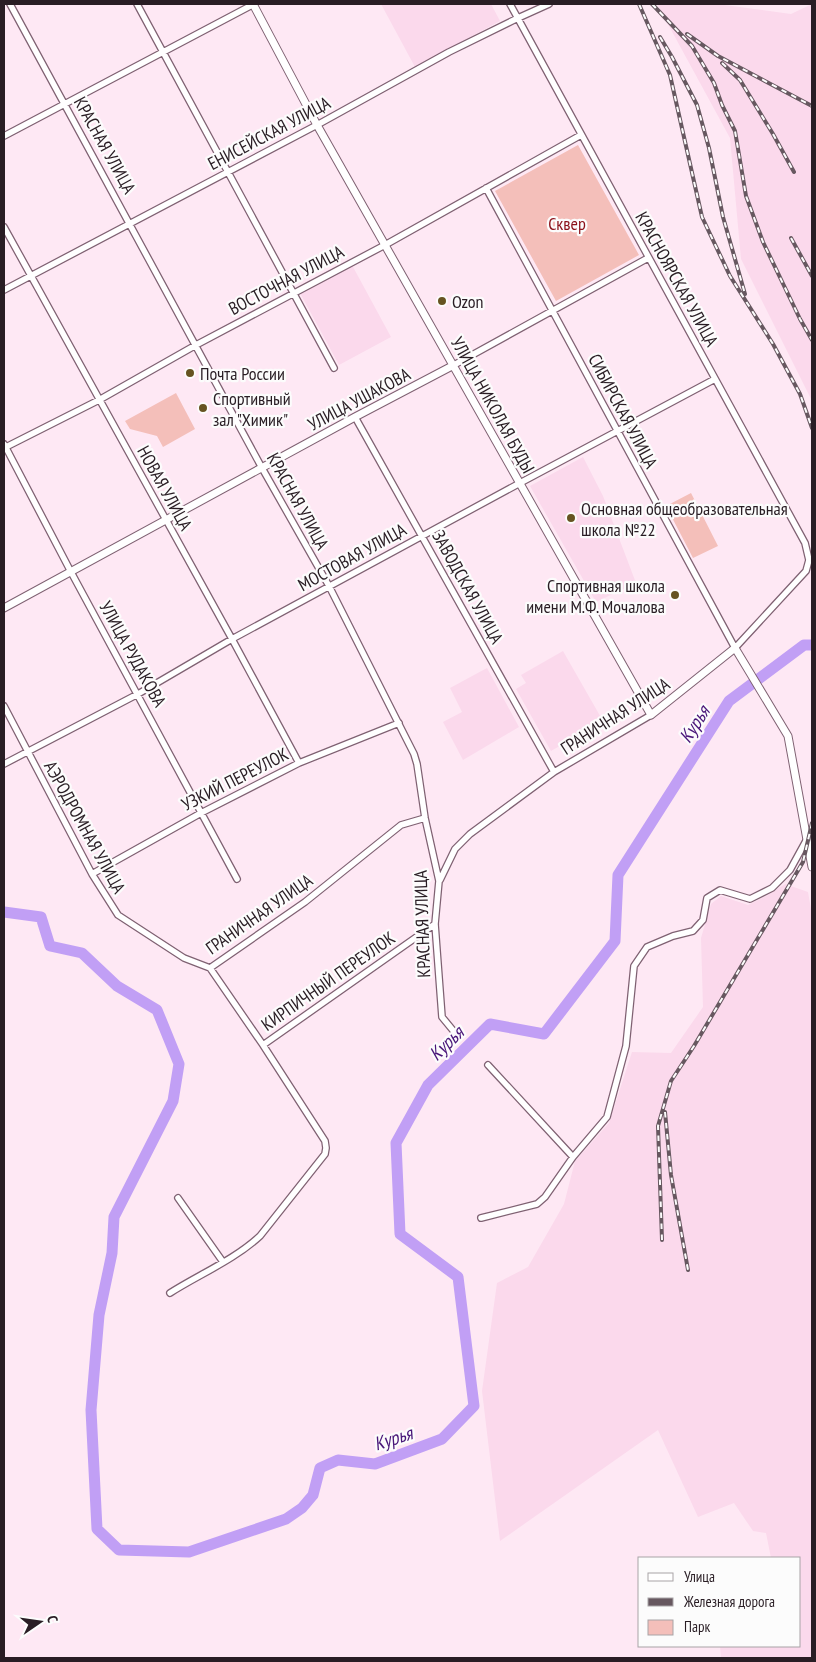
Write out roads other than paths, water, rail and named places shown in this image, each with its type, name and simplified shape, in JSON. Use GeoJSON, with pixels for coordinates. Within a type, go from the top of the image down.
{"type":"FeatureCollection","features":[{"type":"Feature","properties":{"kind":"street","name":"КРАСНАЯ УЛИЦА"},"geometry":{"type":"LineString","coordinates":[[10,4],[262,468],[329,586],[414,754],[425,818],[439,881],[435,924],[442,1018],[456,1034]]}},
{"type":"Feature","properties":{"kind":"street"},"geometry":{"type":"LineString","coordinates":[[137,4],[334,368]]}},
{"type":"Feature","properties":{"kind":"street"},"geometry":{"type":"LineString","coordinates":[[4,136],[253,4]]}},
{"type":"Feature","properties":{"kind":"street","name":"УЛИЦА НИКОЛАЯ БУДЫ"},"geometry":{"type":"LineString","coordinates":[[253,4],[317,126],[651,715]]}},
{"type":"Feature","properties":{"kind":"street","name":"КРАСНОЯРСКАЯ УЛИЦА"},"geometry":{"type":"LineString","coordinates":[[510,4],[805,543],[809,560],[806,571]]}},
{"type":"Feature","properties":{"kind":"street","name":"ЕНИСЕЙСКАЯ УЛИЦА"},"geometry":{"type":"LineString","coordinates":[[4,290],[317,126],[449,52],[549,4]]}},
{"type":"Feature","properties":{"kind":"street","name":"ВОСТОЧНАЯ УЛИЦА"},"geometry":{"type":"LineString","coordinates":[[4,446],[99,400],[196,345],[385,245],[580,135]]}},
{"type":"Feature","properties":{"kind":"street","name":"СИБИРСКАЯ УЛИЦА"},"geometry":{"type":"LineString","coordinates":[[486,188],[735,648]]}},
{"type":"Feature","properties":{"kind":"street","name":"НОВАЯ УЛИЦА"},"geometry":{"type":"LineString","coordinates":[[4,227],[299,763]]}},
{"type":"Feature","properties":{"kind":"street","name":"УЛИЦА УШАКОВА"},"geometry":{"type":"LineString","coordinates":[[4,608],[648,258]]}},
{"type":"Feature","properties":{"kind":"street","name":"МОСТОВАЯ УЛИЦА"},"geometry":{"type":"LineString","coordinates":[[4,764],[138,694],[232,639],[329,586],[715,379]]}},
{"type":"Feature","properties":{"kind":"street","name":"ЗАВОДСКАЯ УЛИЦА"},"geometry":{"type":"LineString","coordinates":[[355,417],[554,772]]}},
{"type":"Feature","properties":{"kind":"street","name":"УЛИЦА РУДАКОВА"},"geometry":{"type":"LineString","coordinates":[[4,446],[70,572],[237,878]]}},
{"type":"Feature","properties":{"kind":"street","name":"ГРАНИЧНАЯ УЛИЦА"},"geometry":{"type":"LineString","coordinates":[[439,881],[455,849],[462,841],[554,772],[651,715],[735,648],[806,571]]}},
{"type":"Feature","properties":{"kind":"street"},"geometry":{"type":"LineString","coordinates":[[735,648],[788,736],[812,867]]}},
{"type":"Feature","properties":{"kind":"street","name":"АЭРОДРОМНАЯ УЛИЦА"},"geometry":{"type":"LineString","coordinates":[[4,706],[26,752],[92,874],[118,915],[184,958],[210,968]]}},
{"type":"Feature","properties":{"kind":"street","name":"УЗКИЙ ПЕРЕУЛОК"},"geometry":{"type":"LineString","coordinates":[[92,874],[201,813],[299,763],[399,723]]}},
{"type":"Feature","properties":{"kind":"street","name":"ГРАНИЧНАЯ УЛИЦА"},"geometry":{"type":"LineString","coordinates":[[210,968],[305,902],[402,826],[425,818]]}},
{"type":"Feature","properties":{"kind":"street"},"geometry":{"type":"LineString","coordinates":[[481,1218],[537,1204],[545,1197],[573,1157],[607,1117],[626,1046],[634,966],[647,947],[673,936],[694,931],[703,920],[707,898],[720,890],[750,899],[772,888],[790,870],[807,839]]}},
{"type":"Feature","properties":{"kind":"street","name":"КИРПИЧНЫЙ ПЕРЕУЛОК"},"geometry":{"type":"LineString","coordinates":[[263,1045],[435,924]]}},
{"type":"Feature","properties":{"kind":"street"},"geometry":{"type":"LineString","coordinates":[[170,1293],[249,1246],[260,1236],[322,1159],[326,1148],[325,1141],[263,1045],[210,968]]}},
{"type":"Feature","properties":{"kind":"street"},"geometry":{"type":"LineString","coordinates":[[488,1065],[573,1157]]}},
{"type":"Feature","properties":{"kind":"street"},"geometry":{"type":"LineString","coordinates":[[178,1198],[223,1262]]}},
{"type":"Feature","properties":{"kind":"waterway","name":"Курья"},"geometry":{"type":"LineString","coordinates":[[4,912],[41,917],[50,946],[82,953],[117,986],[157,1010],[179,1064],[173,1101],[114,1217],[112,1253],[99,1315],[91,1410],[97,1529],[119,1550],[189,1552],[286,1519],[302,1508],[313,1495],[320,1468],[338,1460],[375,1464],[442,1439],[474,1406],[458,1277],[400,1234],[396,1143],[428,1085],[490,1024],[544,1034],[615,941],[618,875],[729,701],[804,645],[812,645]]}},
{"type":"Feature","properties":{"kind":"railway"},"geometry":{"type":"LineString","coordinates":[[639,4],[670,75],[702,217],[730,276],[773,344],[800,394],[812,428]]}},
{"type":"Feature","properties":{"kind":"railway"},"geometry":{"type":"LineString","coordinates":[[652,4],[692,46],[714,83],[735,131],[746,196],[763,242],[812,340]]}},
{"type":"Feature","properties":{"kind":"railway"},"geometry":{"type":"LineString","coordinates":[[687,34],[718,56],[812,106]]}},
{"type":"Feature","properties":{"kind":"railway"},"geometry":{"type":"LineString","coordinates":[[660,37],[697,105],[709,148],[723,217],[745,294]]}},
{"type":"Feature","properties":{"kind":"railway"},"geometry":{"type":"LineString","coordinates":[[722,63],[740,80],[794,172]]}},
{"type":"Feature","properties":{"kind":"railway"},"geometry":{"type":"LineString","coordinates":[[791,238],[812,276]]}},
{"type":"Feature","properties":{"kind":"railway"},"geometry":{"type":"LineString","coordinates":[[662,1240],[658,1126],[671,1081],[694,1046],[803,862],[812,823]]}},
{"type":"Feature","properties":{"kind":"railway"},"geometry":{"type":"LineString","coordinates":[[665,1112],[671,1175],[688,1270]]}},
{"type":"Feature","properties":{"kind":"place","name":"Ozon"},"geometry":{"type":"Point","coordinates":[442,301]}},
{"type":"Feature","properties":{"kind":"place","name":"Почта России"},"geometry":{"type":"Point","coordinates":[190,373]}},
{"type":"Feature","properties":{"kind":"place","name":"Спортивный зал \"Химик\""},"geometry":{"type":"Point","coordinates":[203,408]}},
{"type":"Feature","properties":{"kind":"place","name":"Основная общеобразовательная школа №22"},"geometry":{"type":"Point","coordinates":[571,518]}},
{"type":"Feature","properties":{"kind":"place","name":"Спортивная школа имени М.Ф. Мочалова"},"geometry":{"type":"Point","coordinates":[675,595]}},
{"type":"Feature","properties":{"kind":"park label","name":"Сквер"},"geometry":{"type":"Point","coordinates":[567,223]}}]}
